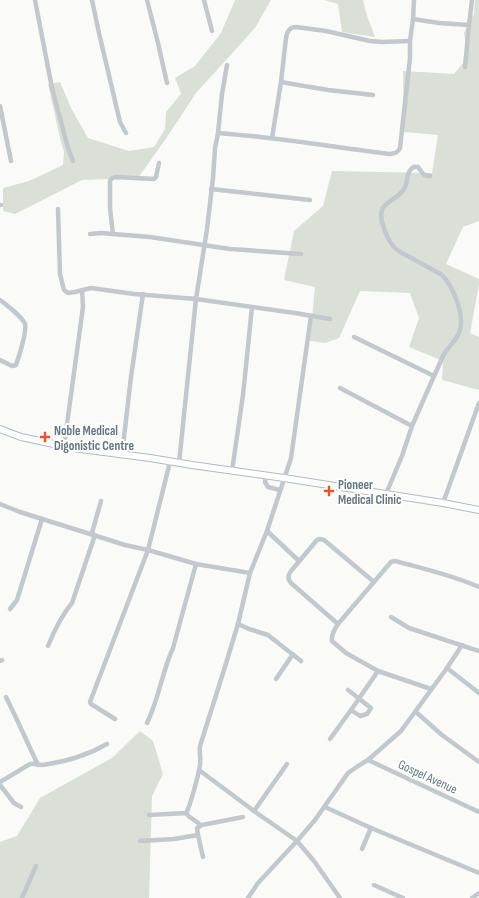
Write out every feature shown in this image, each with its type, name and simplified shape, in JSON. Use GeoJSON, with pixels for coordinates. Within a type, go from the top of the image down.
{"type":"FeatureCollection","features":[{"type":"Feature","properties":{"kind":"street"},"geometry":{"type":"LineString","coordinates":[[35,0],[52,88],[68,148],[73,161]]}},
{"type":"Feature","properties":{"kind":"street"},"geometry":{"type":"LineString","coordinates":[[92,0],[120,122],[126,133]]}},
{"type":"Feature","properties":{"kind":"street"},"geometry":{"type":"LineString","coordinates":[[146,0],[158,42],[167,84]]}},
{"type":"Feature","properties":{"kind":"street"},"geometry":{"type":"LineString","coordinates":[[204,0],[212,30]]}},
{"type":"Feature","properties":{"kind":"street"},"geometry":{"type":"LineString","coordinates":[[218,133],[272,138],[350,150],[389,154],[397,152],[400,148],[410,58],[414,0]]}},
{"type":"Feature","properties":{"kind":"street"},"geometry":{"type":"LineString","coordinates":[[464,67],[472,0]]}},
{"type":"Feature","properties":{"kind":"street"},"geometry":{"type":"LineString","coordinates":[[413,19],[469,26]]}},
{"type":"Feature","properties":{"kind":"street"},"geometry":{"type":"LineString","coordinates":[[272,138],[287,33],[290,29],[293,27],[326,31],[370,41],[410,41]]}},
{"type":"Feature","properties":{"kind":"street"},"geometry":{"type":"LineString","coordinates":[[179,463],[196,299],[227,65]]}},
{"type":"Feature","properties":{"kind":"street"},"geometry":{"type":"LineString","coordinates":[[281,82],[328,90],[374,95]]}},
{"type":"Feature","properties":{"kind":"street"},"geometry":{"type":"LineString","coordinates":[[0,106],[11,161]]}},
{"type":"Feature","properties":{"kind":"street"},"geometry":{"type":"LineString","coordinates":[[113,234],[110,208],[111,179],[114,177],[154,179],[156,177],[159,163]]}},
{"type":"Feature","properties":{"kind":"street"},"geometry":{"type":"LineString","coordinates":[[386,494],[402,456],[412,426],[434,376],[443,356],[459,333],[461,327],[461,318],[456,300],[445,279],[392,246],[384,230],[381,216],[384,206],[401,194],[409,173],[414,166],[418,167],[424,175],[430,176]]}},
{"type":"Feature","properties":{"kind":"street"},"geometry":{"type":"LineString","coordinates":[[211,189],[310,200]]}},
{"type":"Feature","properties":{"kind":"street"},"geometry":{"type":"LineString","coordinates":[[58,209],[60,274],[63,285],[68,293],[92,288],[196,299],[330,319]]}},
{"type":"Feature","properties":{"kind":"street"},"geometry":{"type":"LineString","coordinates":[[90,234],[101,233],[150,237],[230,249],[301,254]]}},
{"type":"Feature","properties":{"kind":"street"},"geometry":{"type":"LineString","coordinates":[[64,446],[83,307],[82,290]]}},
{"type":"Feature","properties":{"kind":"street"},"geometry":{"type":"LineString","coordinates":[[122,454],[143,294]]}},
{"type":"Feature","properties":{"kind":"street"},"geometry":{"type":"LineString","coordinates":[[0,300],[22,320],[25,326],[25,333],[16,365],[12,366],[0,360]]}},
{"type":"Feature","properties":{"kind":"street"},"geometry":{"type":"LineString","coordinates":[[232,471],[243,395],[252,307]]}},
{"type":"Feature","properties":{"kind":"street"},"geometry":{"type":"LineString","coordinates":[[186,813],[199,770],[200,746],[238,624],[250,573],[267,531],[291,458],[311,316]]}},
{"type":"Feature","properties":{"kind":"street"},"geometry":{"type":"LineString","coordinates":[[354,336],[434,376]]}},
{"type":"Feature","properties":{"kind":"street"},"geometry":{"type":"LineString","coordinates":[[340,388],[412,426]]}},
{"type":"Feature","properties":{"kind":"street"},"geometry":{"type":"LineString","coordinates":[[443,502],[479,403]]}},
{"type":"Feature","properties":{"kind":"street"},"geometry":{"type":"LineString","coordinates":[[0,429],[21,437],[64,446],[443,502],[479,510]]}},
{"type":"Feature","properties":{"kind":"street"},"geometry":{"type":"LineString","coordinates":[[114,719],[90,704],[90,702],[148,550],[170,462]]}},
{"type":"Feature","properties":{"kind":"street"},"geometry":{"type":"LineString","coordinates":[[266,476],[265,482],[268,487],[280,490]]}},
{"type":"Feature","properties":{"kind":"street"},"geometry":{"type":"LineString","coordinates":[[48,646],[53,633],[72,603],[95,535],[92,534],[101,501]]}},
{"type":"Feature","properties":{"kind":"street"},"geometry":{"type":"LineString","coordinates":[[0,504],[125,545],[196,564],[250,573]]}},
{"type":"Feature","properties":{"kind":"street"},"geometry":{"type":"LineString","coordinates":[[10,610],[17,600],[42,519]]}},
{"type":"Feature","properties":{"kind":"street"},"geometry":{"type":"LineString","coordinates":[[267,531],[299,561]]}},
{"type":"Feature","properties":{"kind":"street"},"geometry":{"type":"LineString","coordinates":[[338,624],[289,581],[288,575],[317,540],[322,539],[374,582]]}},
{"type":"Feature","properties":{"kind":"street"},"geometry":{"type":"LineString","coordinates":[[431,689],[378,671],[346,653],[332,643],[331,638],[333,632],[338,624],[391,562],[395,561],[479,587]]}},
{"type":"Feature","properties":{"kind":"street"},"geometry":{"type":"LineString","coordinates":[[147,723],[153,711],[196,564]]}},
{"type":"Feature","properties":{"kind":"street"},"geometry":{"type":"LineString","coordinates":[[391,617],[409,628],[479,651]]}},
{"type":"Feature","properties":{"kind":"street"},"geometry":{"type":"LineString","coordinates":[[238,624],[268,635],[301,661]]}},
{"type":"Feature","properties":{"kind":"street"},"geometry":{"type":"LineString","coordinates":[[248,898],[258,883],[297,841],[325,807],[348,773],[368,760],[401,731],[416,712],[462,645]]}},
{"type":"Feature","properties":{"kind":"street"},"geometry":{"type":"LineString","coordinates":[[276,679],[293,654]]}},
{"type":"Feature","properties":{"kind":"street"},"geometry":{"type":"LineString","coordinates":[[447,668],[479,693]]}},
{"type":"Feature","properties":{"kind":"street"},"geometry":{"type":"LineString","coordinates":[[330,739],[378,671]]}},
{"type":"Feature","properties":{"kind":"street"},"geometry":{"type":"LineString","coordinates":[[348,690],[371,708],[367,714],[360,716],[351,710]]}},
{"type":"Feature","properties":{"kind":"street"},"geometry":{"type":"LineString","coordinates":[[6,696],[38,764]]}},
{"type":"Feature","properties":{"kind":"street"},"geometry":{"type":"LineString","coordinates":[[416,712],[442,735],[479,762]]}},
{"type":"Feature","properties":{"kind":"street"},"geometry":{"type":"LineString","coordinates":[[22,807],[14,804],[0,784],[32,763],[44,764],[71,759],[91,752],[107,744]]}},
{"type":"Feature","properties":{"kind":"street","name":"Gospel Avenue"},"geometry":{"type":"LineString","coordinates":[[368,760],[479,812]]}},
{"type":"Feature","properties":{"kind":"street"},"geometry":{"type":"LineString","coordinates":[[254,811],[286,764]]}},
{"type":"Feature","properties":{"kind":"street"},"geometry":{"type":"LineString","coordinates":[[199,770],[297,841],[314,861],[340,898]]}},
{"type":"Feature","properties":{"kind":"street"},"geometry":{"type":"LineString","coordinates":[[325,807],[479,873]]}},
{"type":"Feature","properties":{"kind":"street"},"geometry":{"type":"LineString","coordinates":[[149,815],[186,813]]}},
{"type":"Feature","properties":{"kind":"street"},"geometry":{"type":"LineString","coordinates":[[186,813],[190,818],[196,820],[200,826]]}},
{"type":"Feature","properties":{"kind":"street"},"geometry":{"type":"LineString","coordinates":[[203,857],[197,828],[200,826],[243,817]]}},
{"type":"Feature","properties":{"kind":"street"},"geometry":{"type":"LineString","coordinates":[[362,850],[371,828]]}},
{"type":"Feature","properties":{"kind":"street"},"geometry":{"type":"LineString","coordinates":[[140,841],[174,839],[198,835]]}},
{"type":"Feature","properties":{"kind":"street"},"geometry":{"type":"LineString","coordinates":[[22,898],[36,866]]}},
{"type":"Feature","properties":{"kind":"street"},"geometry":{"type":"LineString","coordinates":[[374,885],[402,898]]}},
{"type":"Feature","properties":{"kind":"street"},"geometry":{"type":"LineString","coordinates":[[472,898],[479,893]]}},
{"type":"Feature","properties":{"kind":"shaded area"},"geometry":{"type":"Polygon","coordinates":[[[235,0],[271,0],[255,28],[196,93],[138,178],[82,180],[15,214],[3,211],[3,188],[29,181],[63,165],[64,152],[48,84],[60,82],[71,108],[88,138],[129,151],[154,147],[165,129],[166,112],[181,94],[175,78],[195,66],[221,33],[235,0]]]}},
{"type":"Feature","properties":{"kind":"shaded area"},"geometry":{"type":"Polygon","coordinates":[[[324,0],[363,0],[375,37],[342,32],[338,4],[324,0]]]}},
{"type":"Feature","properties":{"kind":"shaded area"},"geometry":{"type":"Polygon","coordinates":[[[475,0],[479,0],[479,221],[463,227],[446,264],[479,279],[470,333],[479,337],[479,390],[442,380],[443,361],[409,347],[419,318],[410,293],[360,291],[339,338],[325,343],[310,341],[315,287],[284,280],[294,231],[323,206],[332,171],[432,173],[438,135],[404,132],[403,71],[454,74],[468,57],[464,33],[474,14],[475,0]]]}},
{"type":"Feature","properties":{"kind":"shaded area"},"geometry":{"type":"Polygon","coordinates":[[[140,731],[153,741],[163,774],[152,796],[149,898],[0,898],[0,842],[17,836],[40,798],[112,758],[140,731]]]}},
{"type":"Feature","properties":{"kind":"place","name":"Noble Medical Digonistic Centre"},"geometry":{"type":"Point","coordinates":[45,437]}},
{"type":"Feature","properties":{"kind":"place","name":"Pioneer Medical Clinic"},"geometry":{"type":"Point","coordinates":[329,491]}}]}
